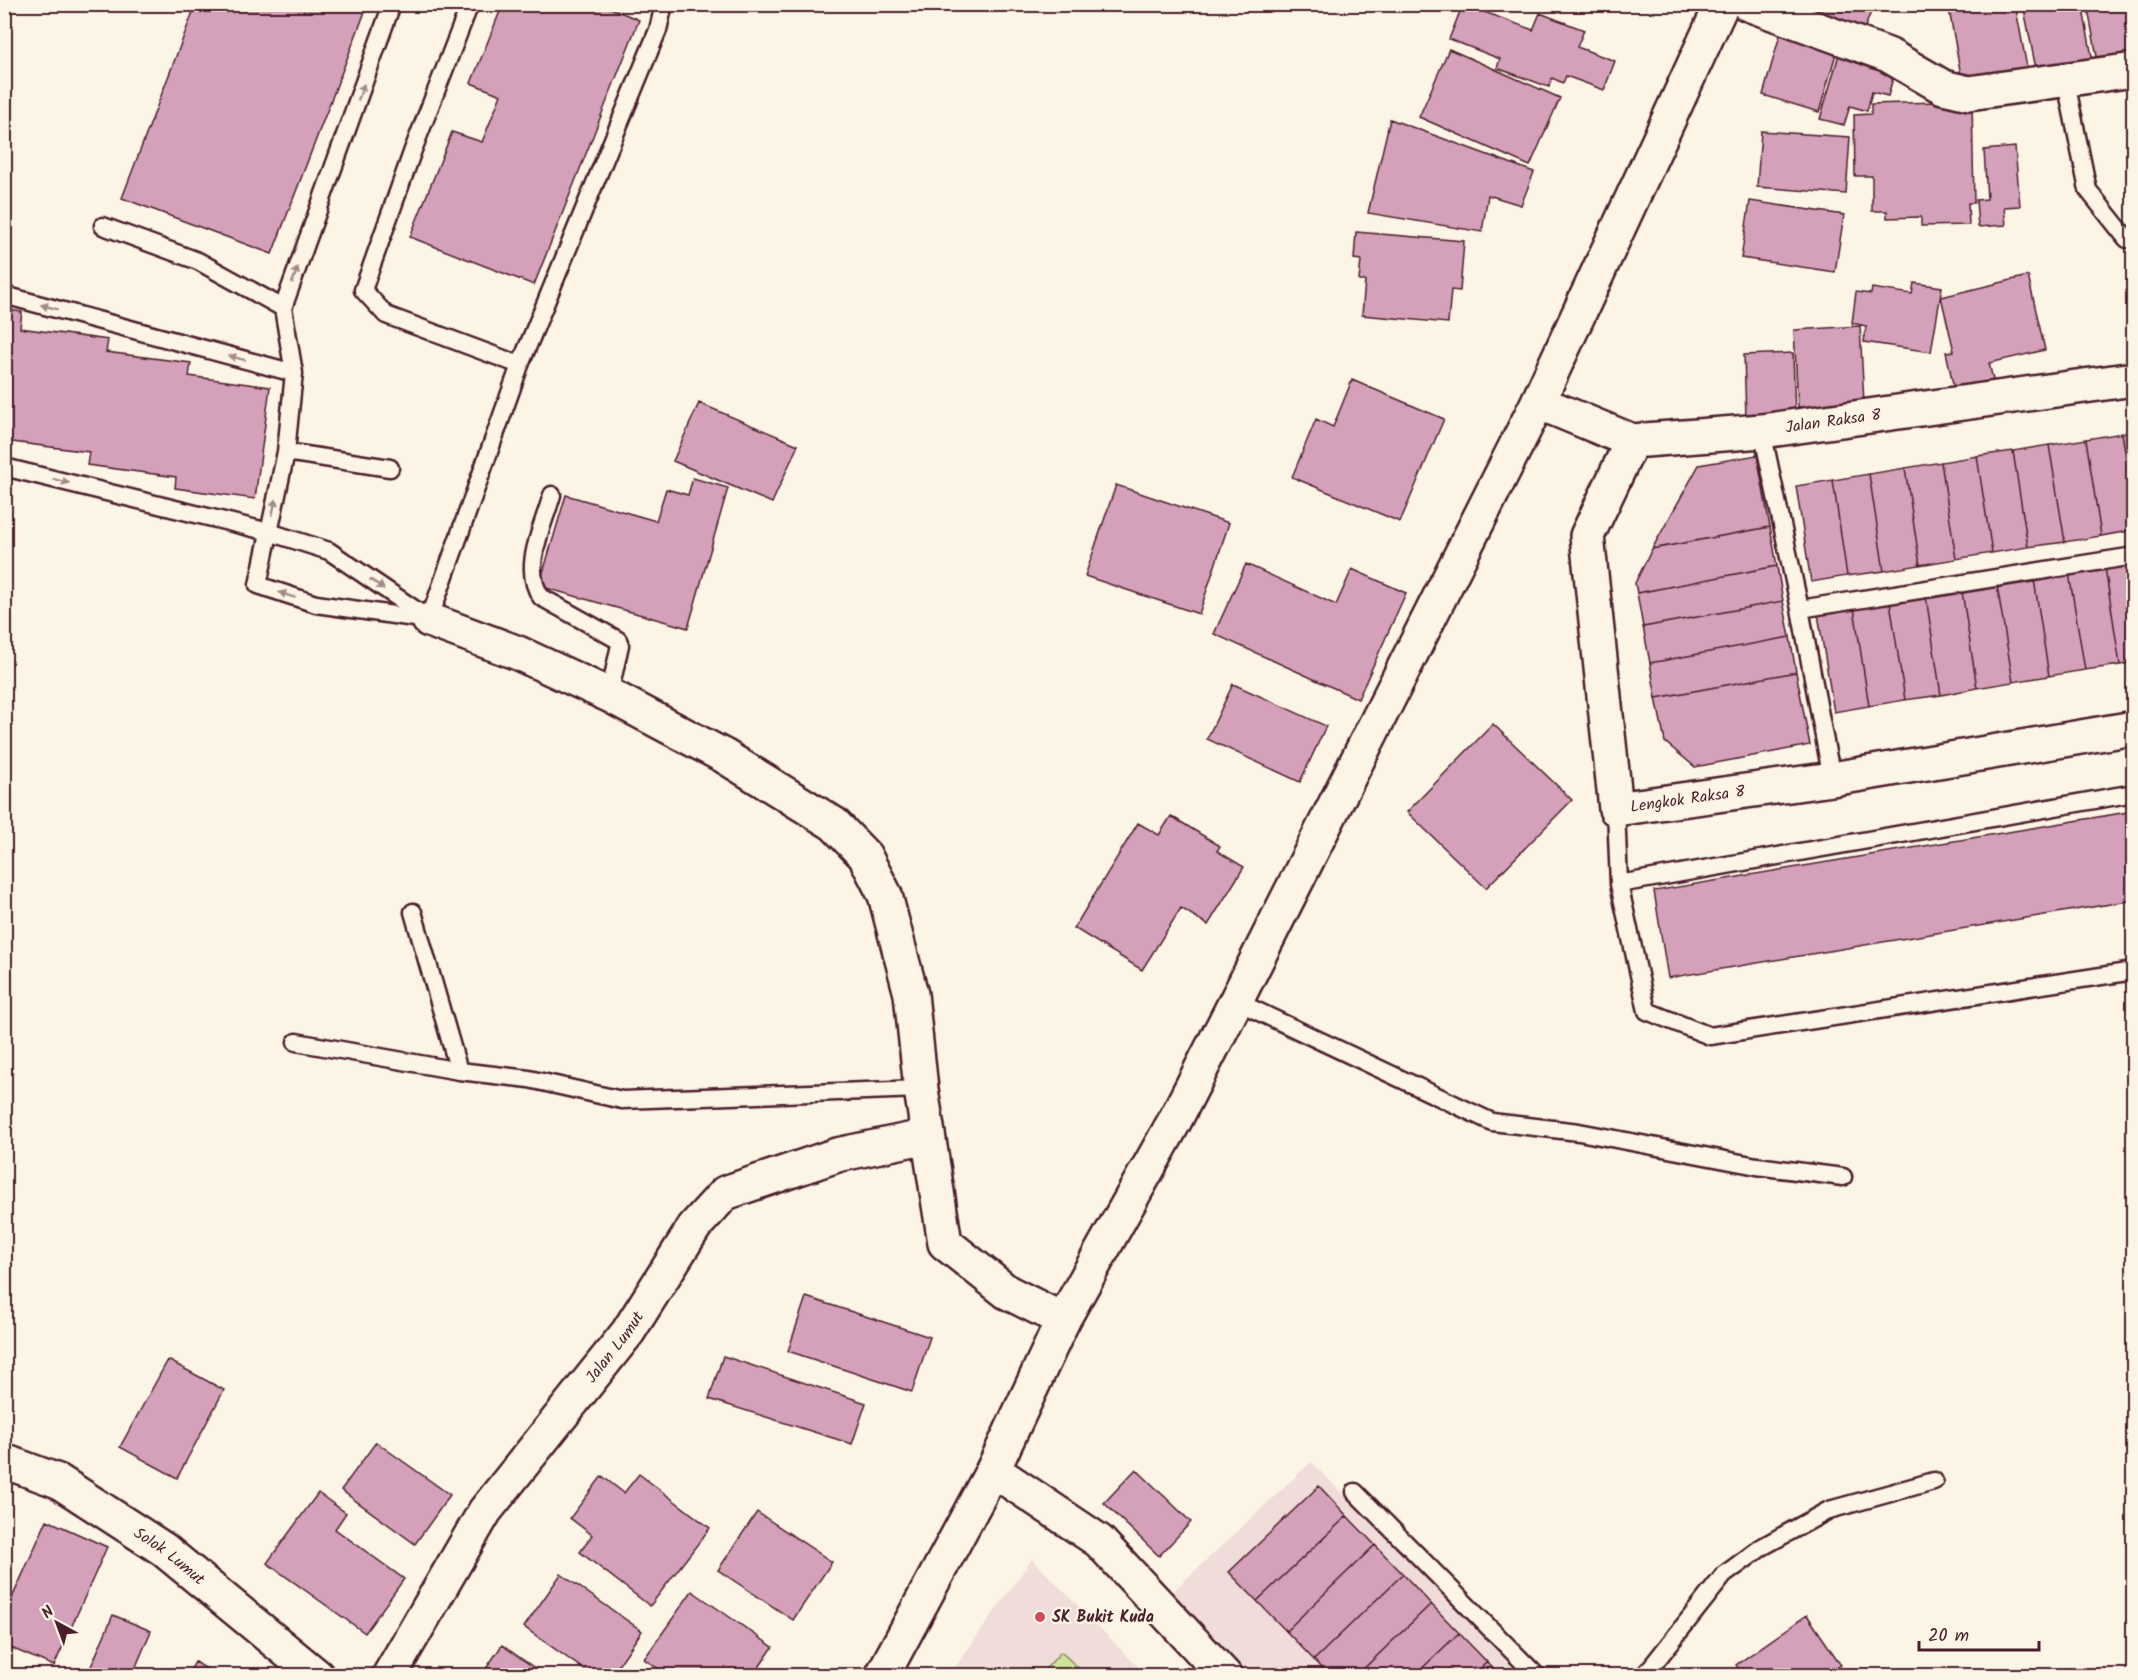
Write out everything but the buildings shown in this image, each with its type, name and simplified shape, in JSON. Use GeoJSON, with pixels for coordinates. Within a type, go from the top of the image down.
{"type":"FeatureCollection","features":[{"type":"Feature","properties":{"kind":"street"},"geometry":{"type":"LineString","coordinates":[[882,1676],[993,1470],[1063,1320],[1174,1122],[1538,402],[1722,4]]}},
{"type":"Feature","properties":{"kind":"street"},"geometry":{"type":"LineString","coordinates":[[1748,4],[1888,55],[1943,87],[1969,93],[2066,82],[2133,70]]}},
{"type":"Feature","properties":{"kind":"street","name":"Jalan Raksa 8"},"geometry":{"type":"LineString","coordinates":[[1538,402],[1632,441],[1762,431],[2133,379]]}},
{"type":"Feature","properties":{"kind":"street","name":"Lengkok Raksa 8"},"geometry":{"type":"LineString","coordinates":[[1632,441],[1587,536],[1616,809],[1832,779],[2133,729]]}},
{"type":"Feature","properties":{"kind":"street"},"geometry":{"type":"LineString","coordinates":[[429,620],[518,653],[609,695],[724,756],[834,824],[865,856],[885,895],[911,994],[921,1089],[945,1244],[1007,1292],[1063,1320]]}},
{"type":"Feature","properties":{"kind":"street","name":"Jalan Lumut"},"geometry":{"type":"LineString","coordinates":[[389,1676],[485,1511],[628,1332],[695,1226],[725,1193],[837,1155],[928,1136]]}},
{"type":"Feature","properties":{"kind":"street","name":"Solok Lumut"},"geometry":{"type":"LineString","coordinates":[[4,1461],[58,1481],[163,1549],[317,1676]]}},
{"type":"Feature","properties":{"kind":"street"},"geometry":{"type":"LineString","coordinates":[[993,1470],[1100,1541],[1225,1676]]}},
{"type":"Feature","properties":{"kind":"lane"},"geometry":{"type":"LineString","coordinates":[[392,4],[283,308],[294,373],[286,452],[258,585],[316,604],[429,620]]}},
{"type":"Feature","properties":{"kind":"lane"},"geometry":{"type":"LineString","coordinates":[[470,4],[413,150],[363,290],[386,315],[520,365]]}},
{"type":"Feature","properties":{"kind":"lane"},"geometry":{"type":"LineString","coordinates":[[429,620],[520,365],[658,30],[664,4]]}},
{"type":"Feature","properties":{"kind":"lane"},"geometry":{"type":"LineString","coordinates":[[2066,82],[2088,190],[2127,239]]}},
{"type":"Feature","properties":{"kind":"lane"},"geometry":{"type":"LineString","coordinates":[[103,226],[198,261],[283,308]]}},
{"type":"Feature","properties":{"kind":"lane"},"geometry":{"type":"LineString","coordinates":[[4,295],[294,373]]}},
{"type":"Feature","properties":{"kind":"lane"},"geometry":{"type":"LineString","coordinates":[[1762,431],[1800,609],[1832,779]]}},
{"type":"Feature","properties":{"kind":"lane"},"geometry":{"type":"LineString","coordinates":[[286,452],[390,468]]}},
{"type":"Feature","properties":{"kind":"lane"},"geometry":{"type":"LineString","coordinates":[[4,467],[269,532],[329,551],[429,620]]}},
{"type":"Feature","properties":{"kind":"lane"},"geometry":{"type":"LineString","coordinates":[[552,495],[531,570],[533,586],[542,597],[618,640],[620,645],[609,695]]}},
{"type":"Feature","properties":{"kind":"lane"},"geometry":{"type":"LineString","coordinates":[[1800,609],[2133,556]]}},
{"type":"Feature","properties":{"kind":"lane"},"geometry":{"type":"LineString","coordinates":[[1619,884],[2133,793]]}},
{"type":"Feature","properties":{"kind":"lane"},"geometry":{"type":"LineString","coordinates":[[1616,809],[1619,884],[1647,1011],[1710,1036],[2133,971]]}},
{"type":"Feature","properties":{"kind":"lane"},"geometry":{"type":"LineString","coordinates":[[413,912],[459,1071]]}},
{"type":"Feature","properties":{"kind":"lane"},"geometry":{"type":"LineString","coordinates":[[1236,1001],[1492,1122],[1578,1131],[1757,1166],[1843,1177]]}},
{"type":"Feature","properties":{"kind":"lane"},"geometry":{"type":"LineString","coordinates":[[296,1042],[459,1071],[529,1079],[622,1100],[921,1089]]}},
{"type":"Feature","properties":{"kind":"lane"},"geometry":{"type":"LineString","coordinates":[[1644,1676],[1724,1575],[1762,1547],[1829,1510],[1934,1480]]}},
{"type":"Feature","properties":{"kind":"lane"},"geometry":{"type":"LineString","coordinates":[[1355,1492],[1537,1676]]}},
{"type":"Feature","properties":{"kind":"shaded area"},"geometry":{"type":"Polygon","coordinates":[[[1311,1462],[1524,1675],[1244,1675],[1167,1597],[1311,1462]]]}},
{"type":"Feature","properties":{"kind":"shaded area","name":"SK Bukit Kuda"},"geometry":{"type":"Polygon","coordinates":[[[1032,1559],[1146,1675],[949,1676],[1032,1559]]]}},
{"type":"Feature","properties":{"kind":"green space"},"geometry":{"type":"Polygon","coordinates":[[[1061,1652],[1086,1675],[1040,1675],[1061,1652]]]}},
{"type":"Feature","properties":{"kind":"place","name":"SK Bukit Kuda"},"geometry":{"type":"Point","coordinates":[1040,1617]}}]}
